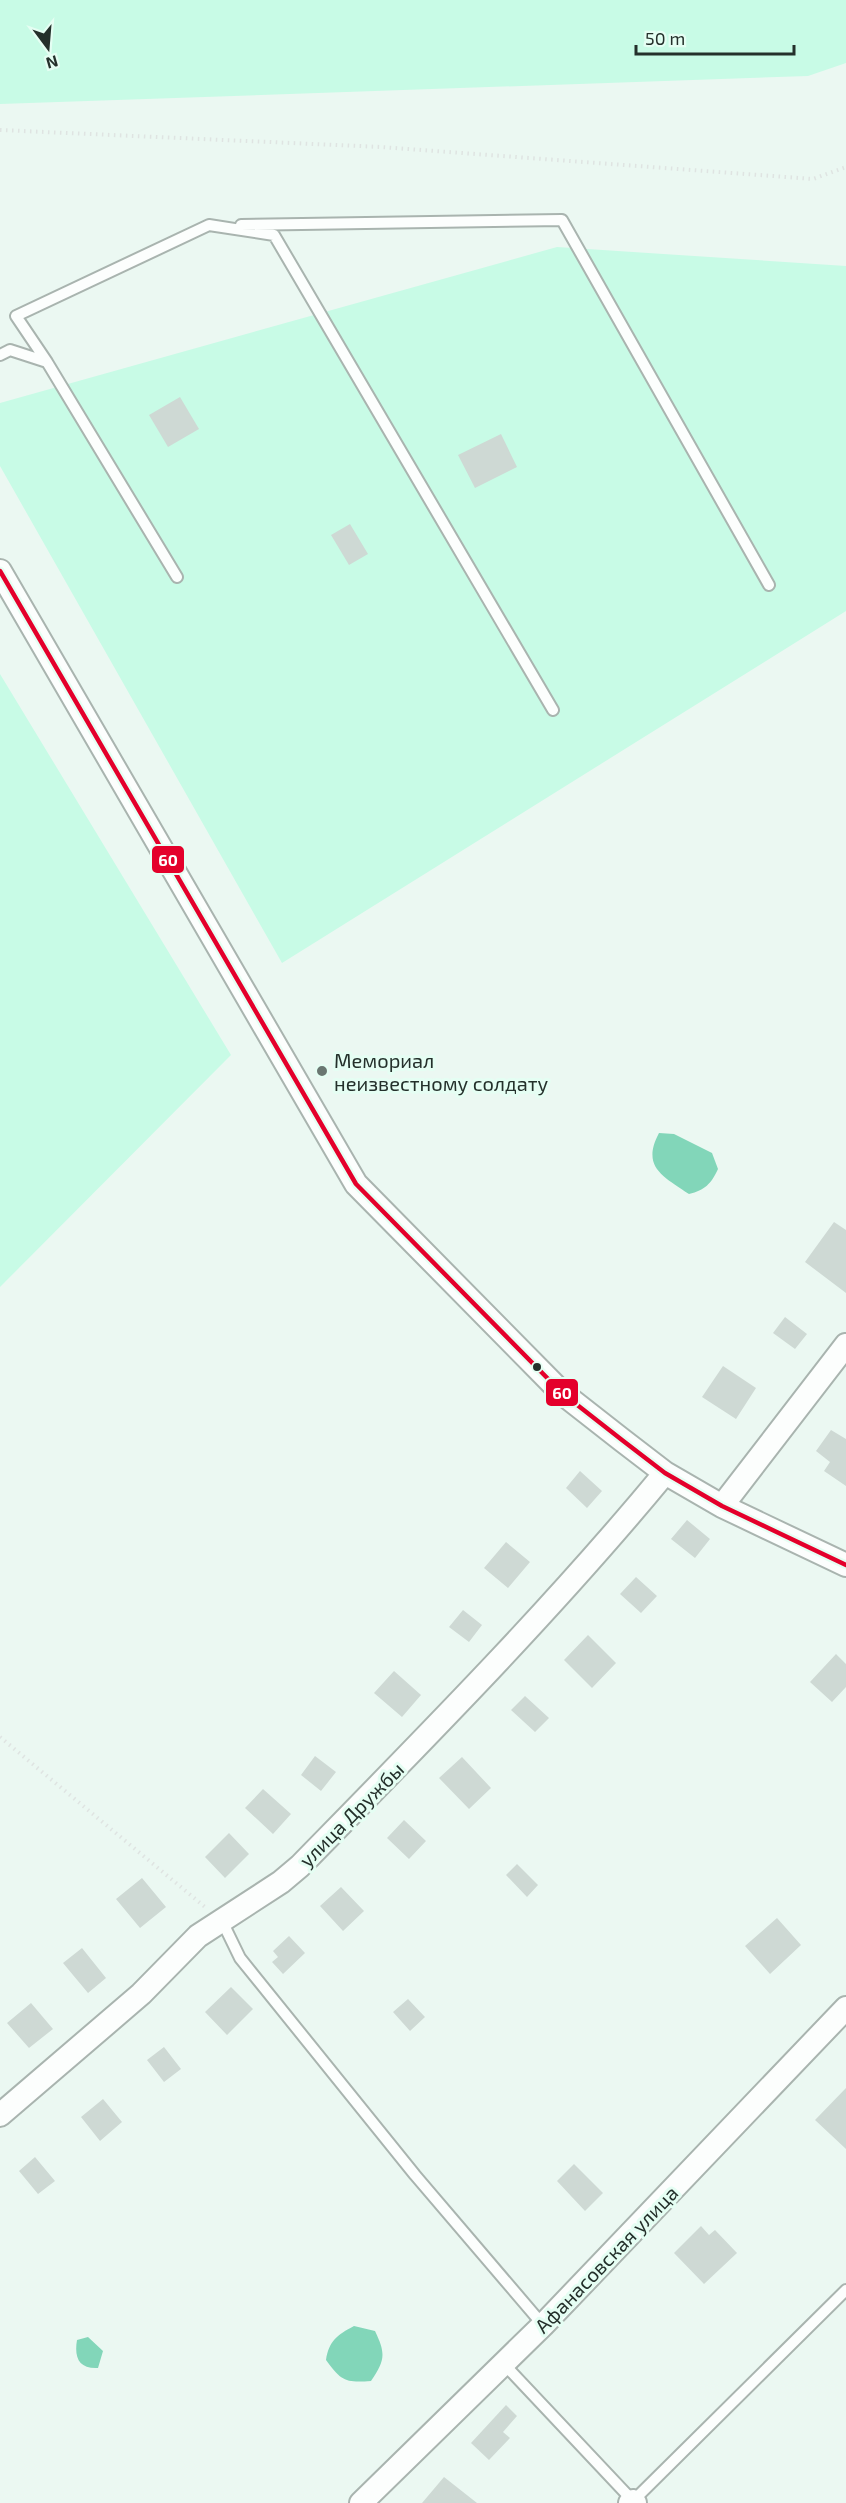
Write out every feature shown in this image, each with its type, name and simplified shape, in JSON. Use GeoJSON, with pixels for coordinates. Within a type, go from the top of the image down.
{"type":"FeatureCollection","features":[{"type":"Feature","properties":{"kind":"street"},"geometry":{"type":"LineString","coordinates":[[0,570],[356,1184],[562,1393],[665,1473],[722,1506],[846,1565]]}},
{"type":"Feature","properties":{"kind":"street"},"geometry":{"type":"LineString","coordinates":[[722,1506],[846,1345]]}},
{"type":"Feature","properties":{"kind":"street","name":"улица Дружбы"},"geometry":{"type":"LineString","coordinates":[[0,2115],[141,1994],[198,1936],[281,1882],[300,1866],[491,1671],[616,1533],[665,1473]]}},
{"type":"Feature","properties":{"kind":"street","name":"Афанасовская улица"},"geometry":{"type":"LineString","coordinates":[[361,2503],[543,2325],[846,2008]]}},
{"type":"Feature","properties":{"kind":"lane"},"geometry":{"type":"LineString","coordinates":[[177,577],[47,362],[16,316],[209,225],[562,220],[769,585]]}},
{"type":"Feature","properties":{"kind":"lane"},"geometry":{"type":"LineString","coordinates":[[209,225],[274,235],[553,710]]}},
{"type":"Feature","properties":{"kind":"lane"},"geometry":{"type":"LineString","coordinates":[[0,355],[10,350],[47,362]]}},
{"type":"Feature","properties":{"kind":"lane"},"geometry":{"type":"LineString","coordinates":[[222,1921],[240,1958],[415,2175],[543,2325]]}},
{"type":"Feature","properties":{"kind":"lane"},"geometry":{"type":"LineString","coordinates":[[504,2364],[632,2502],[846,2290]]}},
{"type":"Feature","properties":{"kind":"path"},"geometry":{"type":"LineString","coordinates":[[0,130],[381,147],[813,179],[846,168]]}},
{"type":"Feature","properties":{"kind":"path"},"geometry":{"type":"LineString","coordinates":[[0,1737],[222,1921]]}},
{"type":"Feature","properties":{"kind":"shaded area"},"geometry":{"type":"Polygon","coordinates":[[[0,0],[846,0],[846,63],[808,76],[0,104],[0,0]]]}},
{"type":"Feature","properties":{"kind":"shaded area"},"geometry":{"type":"Polygon","coordinates":[[[557,247],[846,266],[846,611],[282,963],[0,466],[0,403],[557,247]]]}},
{"type":"Feature","properties":{"kind":"shaded area"},"geometry":{"type":"Polygon","coordinates":[[[0,674],[231,1055],[0,1287],[0,674]]]}},
{"type":"Feature","properties":{"kind":"shaded area"},"geometry":{"type":"Polygon","coordinates":[[[659,1133],[674,1134],[712,1153],[718,1169],[707,1186],[689,1194],[663,1176],[652,1154],[659,1133]]]}},
{"type":"Feature","properties":{"kind":"shaded area"},"geometry":{"type":"Polygon","coordinates":[[[354,2326],[375,2331],[381,2346],[381,2362],[371,2381],[356,2382],[345,2379],[326,2360],[329,2348],[335,2339],[354,2326]]]}},
{"type":"Feature","properties":{"kind":"shaded area"},"geometry":{"type":"Polygon","coordinates":[[[88,2337],[103,2351],[98,2368],[86,2367],[77,2357],[77,2340],[88,2337]]]}},
{"type":"Feature","properties":{"kind":"building"},"geometry":{"type":"Polygon","coordinates":[[[180,397],[199,429],[168,447],[149,415],[180,397]]]}},
{"type":"Feature","properties":{"kind":"building"},"geometry":{"type":"Polygon","coordinates":[[[501,434],[517,467],[475,488],[458,455],[501,434]]]}},
{"type":"Feature","properties":{"kind":"building"},"geometry":{"type":"Polygon","coordinates":[[[350,524],[368,554],[349,565],[331,535],[350,524]]]}},
{"type":"Feature","properties":{"kind":"building"},"geometry":{"type":"Polygon","coordinates":[[[834,1222],[846,1230],[846,1293],[805,1262],[834,1222]]]}},
{"type":"Feature","properties":{"kind":"building"},"geometry":{"type":"Polygon","coordinates":[[[785,1317],[807,1334],[795,1349],[773,1333],[785,1317]]]}},
{"type":"Feature","properties":{"kind":"building"},"geometry":{"type":"Polygon","coordinates":[[[723,1366],[756,1388],[736,1419],[702,1397],[723,1366]]]}},
{"type":"Feature","properties":{"kind":"building"},"geometry":{"type":"Polygon","coordinates":[[[831,1430],[846,1439],[846,1486],[824,1471],[830,1462],[816,1451],[831,1430]]]}},
{"type":"Feature","properties":{"kind":"building"},"geometry":{"type":"Polygon","coordinates":[[[580,1471],[602,1491],[587,1508],[566,1488],[580,1471]]]}},
{"type":"Feature","properties":{"kind":"building"},"geometry":{"type":"Polygon","coordinates":[[[687,1520],[710,1539],[695,1558],[671,1539],[687,1520]]]}},
{"type":"Feature","properties":{"kind":"building"},"geometry":{"type":"Polygon","coordinates":[[[506,1542],[530,1562],[508,1588],[484,1568],[506,1542]]]}},
{"type":"Feature","properties":{"kind":"building"},"geometry":{"type":"Polygon","coordinates":[[[636,1577],[657,1596],[641,1613],[620,1594],[636,1577]]]}},
{"type":"Feature","properties":{"kind":"building"},"geometry":{"type":"Polygon","coordinates":[[[463,1610],[482,1625],[469,1642],[449,1627],[463,1610]]]}},
{"type":"Feature","properties":{"kind":"building"},"geometry":{"type":"Polygon","coordinates":[[[588,1635],[616,1663],[592,1688],[564,1660],[588,1635]]]}},
{"type":"Feature","properties":{"kind":"building"},"geometry":{"type":"Polygon","coordinates":[[[836,1654],[846,1664],[846,1687],[832,1702],[810,1682],[836,1654]]]}},
{"type":"Feature","properties":{"kind":"building"},"geometry":{"type":"Polygon","coordinates":[[[394,1671],[421,1695],[402,1717],[374,1693],[394,1671]]]}},
{"type":"Feature","properties":{"kind":"building"},"geometry":{"type":"Polygon","coordinates":[[[525,1696],[549,1718],[535,1732],[511,1710],[525,1696]]]}},
{"type":"Feature","properties":{"kind":"building"},"geometry":{"type":"Polygon","coordinates":[[[315,1756],[336,1772],[321,1791],[301,1775],[315,1756]]]}},
{"type":"Feature","properties":{"kind":"building"},"geometry":{"type":"Polygon","coordinates":[[[462,1757],[491,1788],[469,1809],[439,1778],[462,1757]]]}},
{"type":"Feature","properties":{"kind":"building"},"geometry":{"type":"Polygon","coordinates":[[[263,1789],[291,1814],[273,1834],[245,1808],[263,1789]]]}},
{"type":"Feature","properties":{"kind":"building"},"geometry":{"type":"Polygon","coordinates":[[[404,1820],[426,1841],[409,1859],[387,1838],[404,1820]]]}},
{"type":"Feature","properties":{"kind":"building"},"geometry":{"type":"Polygon","coordinates":[[[229,1833],[249,1854],[225,1878],[205,1857],[229,1833]]]}},
{"type":"Feature","properties":{"kind":"building"},"geometry":{"type":"Polygon","coordinates":[[[517,1864],[538,1885],[527,1897],[506,1875],[517,1864]]]}},
{"type":"Feature","properties":{"kind":"building"},"geometry":{"type":"Polygon","coordinates":[[[142,1878],[166,1907],[140,1928],[116,1899],[142,1878]]]}},
{"type":"Feature","properties":{"kind":"building"},"geometry":{"type":"Polygon","coordinates":[[[341,1887],[364,1911],[343,1931],[320,1906],[341,1887]]]}},
{"type":"Feature","properties":{"kind":"building"},"geometry":{"type":"Polygon","coordinates":[[[777,1918],[801,1945],[770,1974],[745,1946],[777,1918]]]}},
{"type":"Feature","properties":{"kind":"building"},"geometry":{"type":"Polygon","coordinates":[[[289,1936],[305,1953],[283,1974],[272,1962],[278,1957],[273,1951],[289,1936]]]}},
{"type":"Feature","properties":{"kind":"building"},"geometry":{"type":"Polygon","coordinates":[[[82,1948],[106,1978],[88,1993],[63,1963],[82,1948]]]}},
{"type":"Feature","properties":{"kind":"building"},"geometry":{"type":"Polygon","coordinates":[[[231,1987],[253,2009],[227,2035],[205,2012],[231,1987]]]}},
{"type":"Feature","properties":{"kind":"building"},"geometry":{"type":"Polygon","coordinates":[[[408,1999],[425,2017],[410,2031],[393,2012],[408,1999]]]}},
{"type":"Feature","properties":{"kind":"building"},"geometry":{"type":"Polygon","coordinates":[[[31,2003],[53,2029],[29,2048],[7,2023],[31,2003]]]}},
{"type":"Feature","properties":{"kind":"building"},"geometry":{"type":"Polygon","coordinates":[[[164,2047],[181,2069],[164,2082],[147,2060],[164,2047]]]}},
{"type":"Feature","properties":{"kind":"building"},"geometry":{"type":"Polygon","coordinates":[[[846,2088],[846,2149],[815,2120],[846,2088]]]}},
{"type":"Feature","properties":{"kind":"building"},"geometry":{"type":"Polygon","coordinates":[[[103,2099],[122,2122],[100,2141],[81,2117],[103,2099]]]}},
{"type":"Feature","properties":{"kind":"building"},"geometry":{"type":"Polygon","coordinates":[[[35,2157],[55,2181],[38,2194],[19,2171],[35,2157]]]}},
{"type":"Feature","properties":{"kind":"building"},"geometry":{"type":"Polygon","coordinates":[[[574,2164],[603,2193],[585,2211],[557,2181],[574,2164]]]}},
{"type":"Feature","properties":{"kind":"building"},"geometry":{"type":"Polygon","coordinates":[[[701,2226],[709,2235],[715,2230],[737,2253],[704,2284],[674,2253],[701,2226]]]}},
{"type":"Feature","properties":{"kind":"building"},"geometry":{"type":"Polygon","coordinates":[[[506,2405],[517,2416],[503,2432],[510,2438],[489,2460],[471,2443],[506,2405]]]}},
{"type":"Feature","properties":{"kind":"building"},"geometry":{"type":"Polygon","coordinates":[[[444,2477],[477,2503],[422,2503],[444,2477]]]}},
{"type":"Feature","properties":{"kind":"transit line","name":"60"},"geometry":{"type":"LineString","coordinates":[[0,571],[356,1184],[562,1393],[622,1440],[665,1473],[722,1506],[846,1565]]}},
{"type":"Feature","properties":{"kind":"place","name":"Мемориал неизвестному солдату"},"geometry":{"type":"Point","coordinates":[322,1071]}}]}
